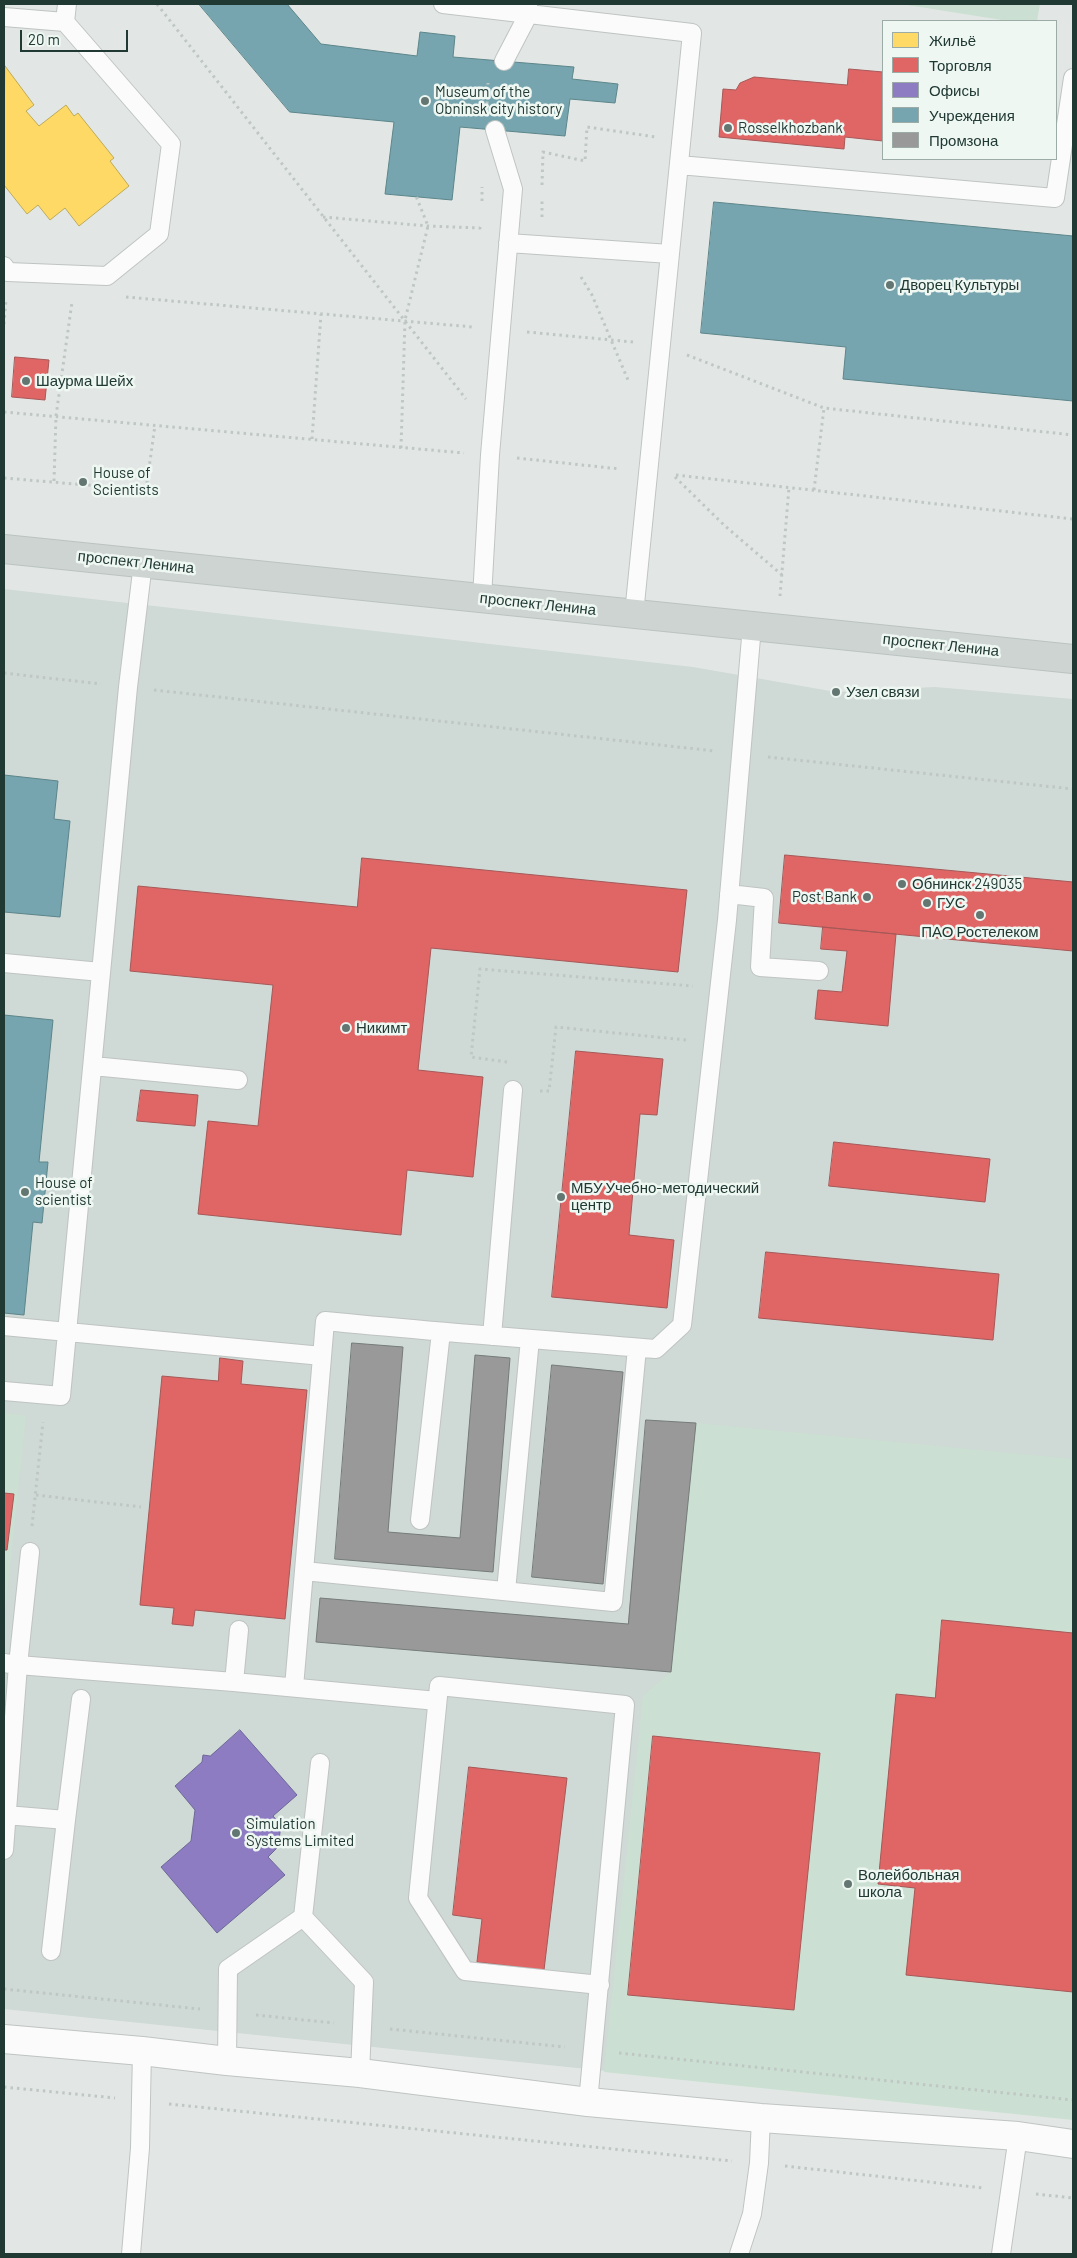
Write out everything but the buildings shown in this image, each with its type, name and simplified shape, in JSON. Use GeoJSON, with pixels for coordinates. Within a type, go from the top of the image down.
{"type":"FeatureCollection","features":[{"type":"Feature","properties":{"kind":"main road","name":"проспект Ленина"},"geometry":{"type":"LineString","coordinates":[[4,548],[1073,659]]}},
{"type":"Feature","properties":{"kind":"street"},"geometry":{"type":"LineString","coordinates":[[4,2039],[360,2073],[588,2102],[761,2118],[1018,2136],[1073,2144]]}},
{"type":"Feature","properties":{"kind":"lane"},"geometry":{"type":"LineString","coordinates":[[65,22],[67,4]]}},
{"type":"Feature","properties":{"kind":"lane"},"geometry":{"type":"LineString","coordinates":[[443,4],[528,9],[692,33],[634,614]]}},
{"type":"Feature","properties":{"kind":"lane"},"geometry":{"type":"LineString","coordinates":[[504,61],[528,9]]}},
{"type":"Feature","properties":{"kind":"lane"},"geometry":{"type":"LineString","coordinates":[[4,17],[65,22],[170,144],[159,234],[107,276],[8,272],[4,266]]}},
{"type":"Feature","properties":{"kind":"lane"},"geometry":{"type":"LineString","coordinates":[[679,165],[1055,198],[1073,78]]}},
{"type":"Feature","properties":{"kind":"lane"},"geometry":{"type":"LineString","coordinates":[[482,598],[490,455],[513,188],[495,130]]}},
{"type":"Feature","properties":{"kind":"lane"},"geometry":{"type":"LineString","coordinates":[[508,243],[670,254]]}},
{"type":"Feature","properties":{"kind":"lane"},"geometry":{"type":"LineString","coordinates":[[4,1391],[61,1396],[128,687],[143,563]]}},
{"type":"Feature","properties":{"kind":"lane"},"geometry":{"type":"LineString","coordinates":[[294,1687],[325,1321],[656,1350],[682,1325],[729,894],[752,626]]}},
{"type":"Feature","properties":{"kind":"lane"},"geometry":{"type":"LineString","coordinates":[[729,894],[764,898],[760,967],[819,971]]}},
{"type":"Feature","properties":{"kind":"lane"},"geometry":{"type":"LineString","coordinates":[[4,963],[102,972]]}},
{"type":"Feature","properties":{"kind":"lane"},"geometry":{"type":"LineString","coordinates":[[93,1066],[238,1080]]}},
{"type":"Feature","properties":{"kind":"lane"},"geometry":{"type":"LineString","coordinates":[[492,1336],[513,1090]]}},
{"type":"Feature","properties":{"kind":"lane"},"geometry":{"type":"LineString","coordinates":[[4,1326],[322,1356]]}},
{"type":"Feature","properties":{"kind":"lane"},"geometry":{"type":"LineString","coordinates":[[420,1520],[441,1332]]}},
{"type":"Feature","properties":{"kind":"lane"},"geometry":{"type":"LineString","coordinates":[[506,1591],[530,1339]]}},
{"type":"Feature","properties":{"kind":"lane"},"geometry":{"type":"LineString","coordinates":[[304,1571],[613,1602],[637,1348]]}},
{"type":"Feature","properties":{"kind":"lane"},"geometry":{"type":"LineString","coordinates":[[4,1850],[11,1664],[30,1552]]}},
{"type":"Feature","properties":{"kind":"lane"},"geometry":{"type":"LineString","coordinates":[[234,1682],[239,1630]]}},
{"type":"Feature","properties":{"kind":"lane"},"geometry":{"type":"LineString","coordinates":[[11,1664],[294,1687],[437,1701]]}},
{"type":"Feature","properties":{"kind":"lane"},"geometry":{"type":"LineString","coordinates":[[588,2102],[600,1985],[626,1705],[439,1686],[418,1898],[465,1971],[600,1985]]}},
{"type":"Feature","properties":{"kind":"lane"},"geometry":{"type":"LineString","coordinates":[[51,1951],[82,1699]]}},
{"type":"Feature","properties":{"kind":"lane"},"geometry":{"type":"LineString","coordinates":[[227,2061],[228,1969],[303,1917],[320,1763]]}},
{"type":"Feature","properties":{"kind":"lane"},"geometry":{"type":"LineString","coordinates":[[6,1815],[66,1820]]}},
{"type":"Feature","properties":{"kind":"lane"},"geometry":{"type":"LineString","coordinates":[[303,1917],[364,1982],[360,2073]]}},
{"type":"Feature","properties":{"kind":"lane"},"geometry":{"type":"LineString","coordinates":[[131,2254],[142,2101],[142,2051]]}},
{"type":"Feature","properties":{"kind":"lane"},"geometry":{"type":"LineString","coordinates":[[739,2254],[752,2214],[759,2163],[761,2118]]}},
{"type":"Feature","properties":{"kind":"lane"},"geometry":{"type":"LineString","coordinates":[[1001,2254],[1018,2136]]}},
{"type":"Feature","properties":{"kind":"path"},"geometry":{"type":"LineString","coordinates":[[157,4],[492,432]]}},
{"type":"Feature","properties":{"kind":"path"},"geometry":{"type":"LineString","coordinates":[[486,109],[488,79]]}},
{"type":"Feature","properties":{"kind":"path"},"geometry":{"type":"LineString","coordinates":[[481,208],[483,178]]}},
{"type":"Feature","properties":{"kind":"path"},"geometry":{"type":"LineString","coordinates":[[401,448],[405,320],[428,226],[416,196]]}},
{"type":"Feature","properties":{"kind":"path"},"geometry":{"type":"LineString","coordinates":[[322,217],[428,226],[480,228],[481,218]]}},
{"type":"Feature","properties":{"kind":"path"},"geometry":{"type":"LineString","coordinates":[[54,481],[56,416],[76,276]]}},
{"type":"Feature","properties":{"kind":"path"},"geometry":{"type":"LineString","coordinates":[[122,297],[405,320],[661,345],[824,408],[1073,435]]}},
{"type":"Feature","properties":{"kind":"path"},"geometry":{"type":"LineString","coordinates":[[312,439],[321,314]]}},
{"type":"Feature","properties":{"kind":"path"},"geometry":{"type":"LineString","coordinates":[[814,490],[824,408]]}},
{"type":"Feature","properties":{"kind":"path"},"geometry":{"type":"LineString","coordinates":[[4,412],[490,455],[1073,519]]}},
{"type":"Feature","properties":{"kind":"path"},"geometry":{"type":"LineString","coordinates":[[4,478],[146,490],[155,425]]}},
{"type":"Feature","properties":{"kind":"path"},"geometry":{"type":"LineString","coordinates":[[4,674],[1073,789]]}},
{"type":"Feature","properties":{"kind":"path"},"geometry":{"type":"LineString","coordinates":[[516,1063],[471,1058],[480,969],[695,986]]}},
{"type":"Feature","properties":{"kind":"path"},"geometry":{"type":"LineString","coordinates":[[694,995],[696,977]]}},
{"type":"Feature","properties":{"kind":"path"},"geometry":{"type":"LineString","coordinates":[[513,1090],[549,1091],[556,1028],[689,1040]]}},
{"type":"Feature","properties":{"kind":"path"},"geometry":{"type":"LineString","coordinates":[[46,1394],[36,1495],[141,1507]]}},
{"type":"Feature","properties":{"kind":"path"},"geometry":{"type":"LineString","coordinates":[[4,1989],[202,2009]]}},
{"type":"Feature","properties":{"kind":"path"},"geometry":{"type":"LineString","coordinates":[[251,2014],[340,2024]]}},
{"type":"Feature","properties":{"kind":"path"},"geometry":{"type":"LineString","coordinates":[[380,2028],[568,2047]]}},
{"type":"Feature","properties":{"kind":"path"},"geometry":{"type":"LineString","coordinates":[[618,2052],[1073,2100]]}},
{"type":"Feature","properties":{"kind":"path"},"geometry":{"type":"LineString","coordinates":[[4,2087],[759,2163],[1073,2198]]}},
{"type":"Feature","properties":{"kind":"shaded area"},"geometry":{"type":"Polygon","coordinates":[[[4,589],[693,667],[836,692],[935,687],[1073,699],[1073,2119],[4,2009],[4,589]]]}},
{"type":"Feature","properties":{"kind":"green space"},"geometry":{"type":"Polygon","coordinates":[[[901,4],[1040,4],[1037,20],[1002,20],[901,4]]]}},
{"type":"Feature","properties":{"kind":"green space"},"geometry":{"type":"Polygon","coordinates":[[[4,1413],[26,1416],[4,1623],[4,1413]]]}},
{"type":"Feature","properties":{"kind":"green space","name":"Волейбольная школа"},"geometry":{"type":"Polygon","coordinates":[[[696,1423],[1073,1459],[1073,2120],[604,2072],[643,1696],[671,1672],[696,1423]]]}},
{"type":"Feature","properties":{"kind":"place","name":"Museum of the Obninsk сity history"},"geometry":{"type":"Point","coordinates":[425,101]}},
{"type":"Feature","properties":{"kind":"place","name":"Rosselkhozbank"},"geometry":{"type":"Point","coordinates":[728,128]}},
{"type":"Feature","properties":{"kind":"place","name":"Дворец Культуры"},"geometry":{"type":"Point","coordinates":[890,285]}},
{"type":"Feature","properties":{"kind":"place","name":"Шаурма Шейх"},"geometry":{"type":"Point","coordinates":[26,381]}},
{"type":"Feature","properties":{"kind":"place","name":"House of Scientists"},"geometry":{"type":"Point","coordinates":[83,482]}},
{"type":"Feature","properties":{"kind":"place","name":"Узел связи"},"geometry":{"type":"Point","coordinates":[836,692]}},
{"type":"Feature","properties":{"kind":"place","name":"Обнинск 249035"},"geometry":{"type":"Point","coordinates":[902,884]}},
{"type":"Feature","properties":{"kind":"place","name":"Post Bank"},"geometry":{"type":"Point","coordinates":[867,897]}},
{"type":"Feature","properties":{"kind":"place","name":"ГУС"},"geometry":{"type":"Point","coordinates":[927,903]}},
{"type":"Feature","properties":{"kind":"place","name":"ПАО Ростелеком"},"geometry":{"type":"Point","coordinates":[980,915]}},
{"type":"Feature","properties":{"kind":"place","name":"Никимт"},"geometry":{"type":"Point","coordinates":[346,1028]}},
{"type":"Feature","properties":{"kind":"place","name":"House of scientist"},"geometry":{"type":"Point","coordinates":[25,1192]}},
{"type":"Feature","properties":{"kind":"place","name":"МБУ Учебно-методический центр"},"geometry":{"type":"Point","coordinates":[561,1197]}},
{"type":"Feature","properties":{"kind":"place","name":"Simulation Systems Limited"},"geometry":{"type":"Point","coordinates":[236,1833]}},
{"type":"Feature","properties":{"kind":"place","name":"Волейбольная школа"},"geometry":{"type":"Point","coordinates":[848,1884]}}]}
